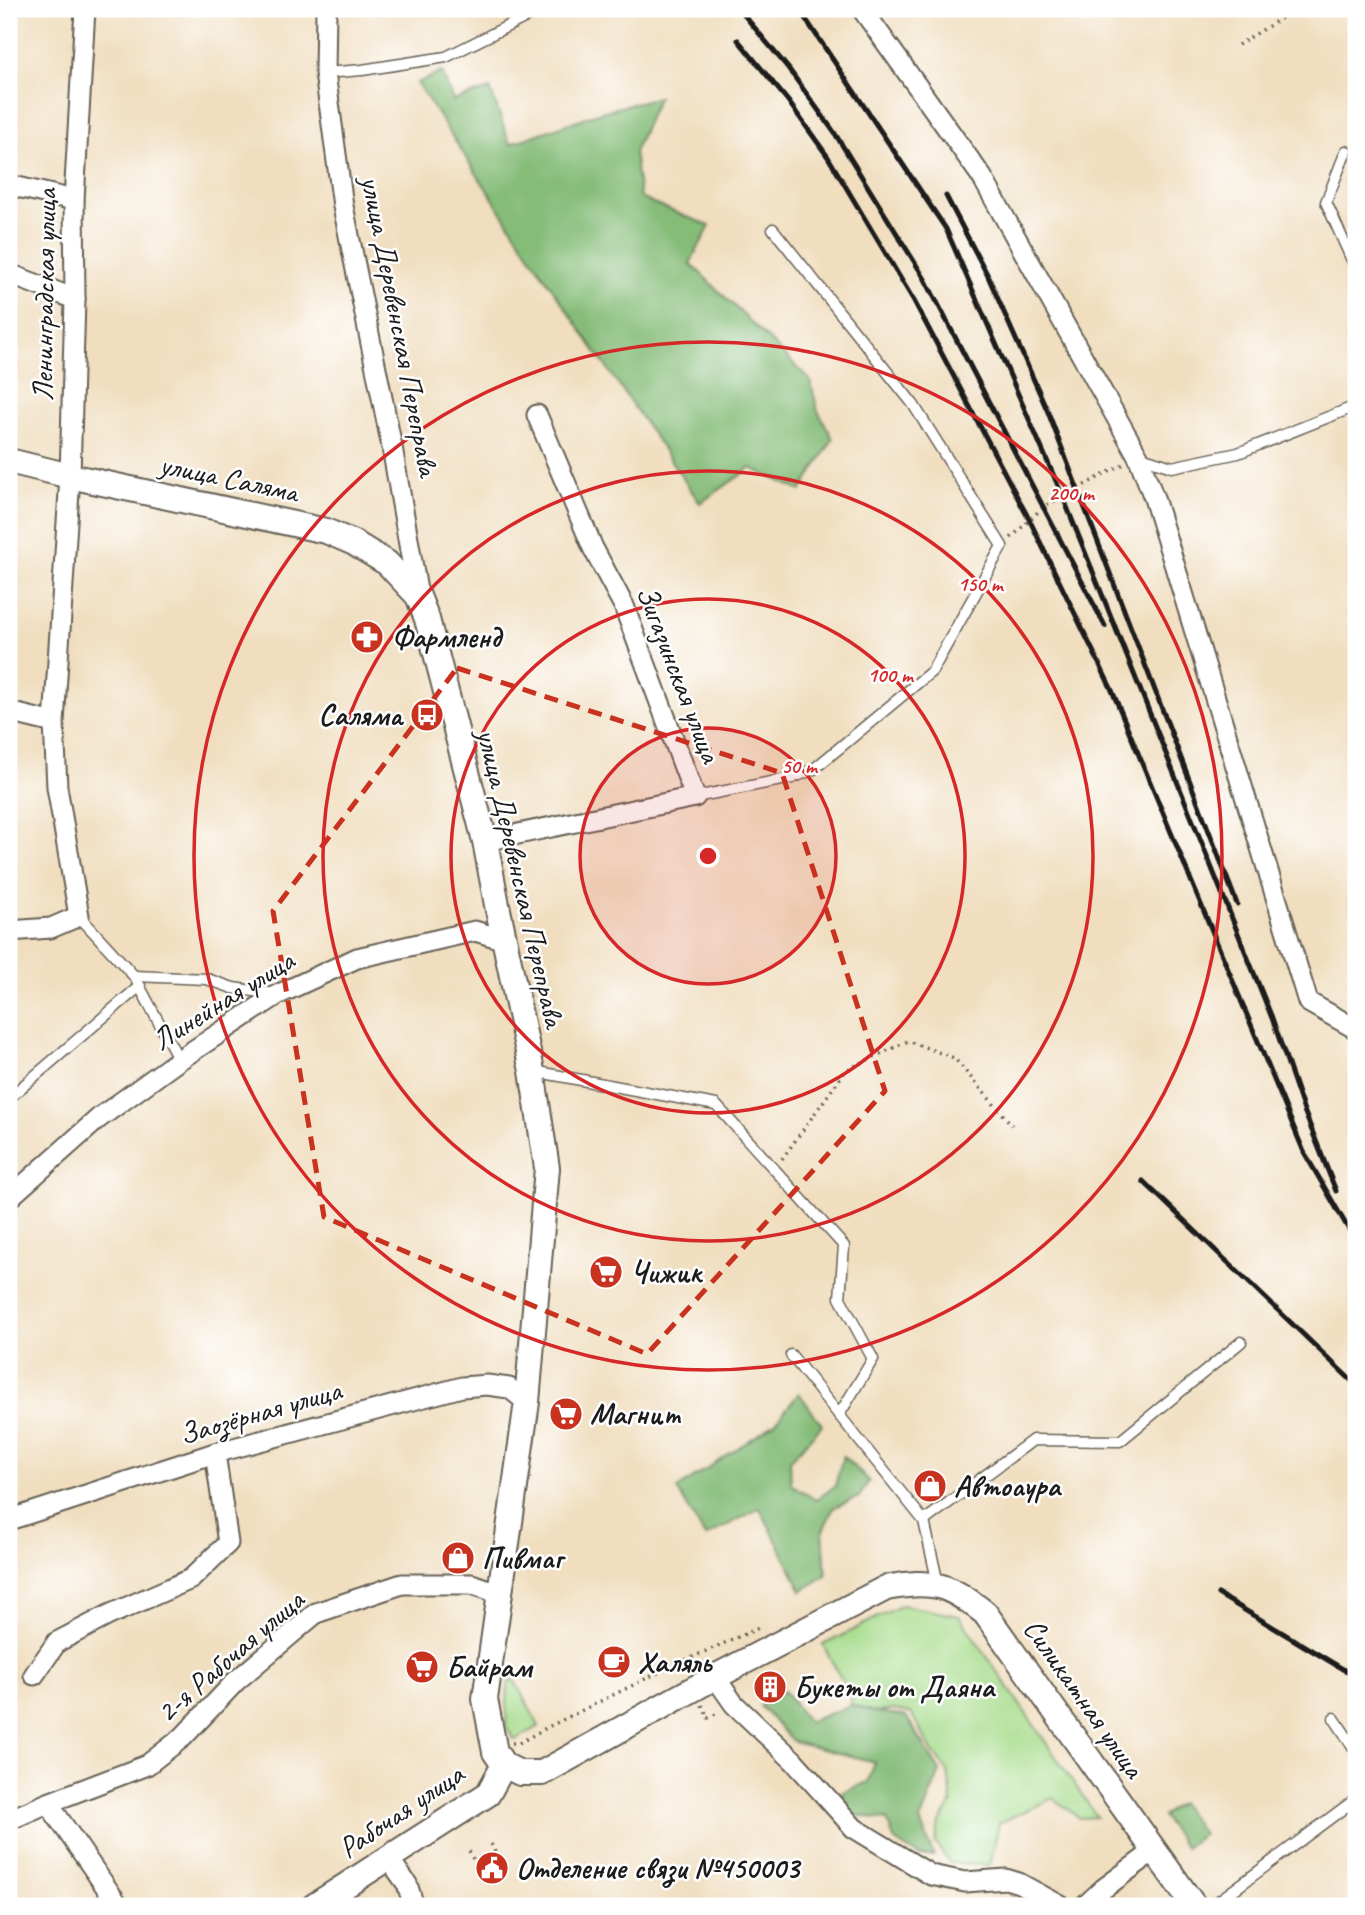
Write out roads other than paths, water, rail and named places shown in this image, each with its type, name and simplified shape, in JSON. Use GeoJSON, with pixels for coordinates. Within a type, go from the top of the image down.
{"type":"FeatureCollection","features":[{"type":"Feature","properties":{"kind":"street","name":"Ленинградская улица"},"geometry":{"type":"LineString","coordinates":[[79,916],[57,787],[54,723],[70,476],[75,299],[74,200],[85,9]]}},
{"type":"Feature","properties":{"kind":"street","name":"улица Деревенская Переправа"},"geometry":{"type":"LineString","coordinates":[[326,9],[325,73],[343,206],[392,447],[418,596],[427,619],[485,841],[533,1071],[547,1168],[527,1402],[485,1699],[495,1752],[506,1754]]}},
{"type":"Feature","properties":{"kind":"street"},"geometry":{"type":"LineString","coordinates":[[862,9],[982,177],[1138,456],[1154,498],[1308,1002],[1356,1029]]}},
{"type":"Feature","properties":{"kind":"street"},"geometry":{"type":"LineString","coordinates":[[9,185],[74,200]]}},
{"type":"Feature","properties":{"kind":"street"},"geometry":{"type":"LineString","coordinates":[[9,274],[75,299]]}},
{"type":"Feature","properties":{"kind":"street","name":"Зигазинская улица"},"geometry":{"type":"LineString","coordinates":[[485,841],[695,797],[624,606],[593,548],[537,415]]}},
{"type":"Feature","properties":{"kind":"street","name":"улица Саляма"},"geometry":{"type":"LineString","coordinates":[[9,461],[326,531],[354,543],[387,563],[418,596]]}},
{"type":"Feature","properties":{"kind":"street"},"geometry":{"type":"LineString","coordinates":[[9,712],[54,723]]}},
{"type":"Feature","properties":{"kind":"street"},"geometry":{"type":"LineString","coordinates":[[9,931],[51,928],[79,916]]}},
{"type":"Feature","properties":{"kind":"street","name":"Линейная улица"},"geometry":{"type":"LineString","coordinates":[[9,1198],[99,1118],[179,1060],[277,995],[356,958],[475,931],[505,940]]}},
{"type":"Feature","properties":{"kind":"street","name":"Заозёрная улица"},"geometry":{"type":"LineString","coordinates":[[9,1520],[215,1453],[461,1387],[486,1385],[509,1388],[527,1402]]}},
{"type":"Feature","properties":{"kind":"street"},"geometry":{"type":"LineString","coordinates":[[34,1675],[57,1642],[109,1615],[191,1579],[228,1543],[215,1453]]}},
{"type":"Feature","properties":{"kind":"street","name":"2-я Рабочая улица"},"geometry":{"type":"LineString","coordinates":[[9,1820],[147,1765],[183,1737],[236,1681],[316,1613],[402,1584],[472,1584],[500,1594]]}},
{"type":"Feature","properties":{"kind":"street","name":"Рабочая улица"},"geometry":{"type":"LineString","coordinates":[[314,1906],[488,1794],[506,1754],[520,1773],[542,1773],[715,1677],[886,1588],[910,1584],[938,1584]]}},
{"type":"Feature","properties":{"kind":"street","name":"Силикатная улица"},"geometry":{"type":"LineString","coordinates":[[938,1584],[961,1595],[985,1613],[1194,1906]]}},
{"type":"Feature","properties":{"kind":"street"},"geometry":{"type":"LineString","coordinates":[[715,1677],[734,1704],[793,1760],[854,1828],[931,1875],[965,1882],[1006,1879],[1019,1883],[1060,1906]]}},
{"type":"Feature","properties":{"kind":"street"},"geometry":{"type":"LineString","coordinates":[[48,1803],[119,1906]]}},
{"type":"Feature","properties":{"kind":"street"},"geometry":{"type":"LineString","coordinates":[[1085,1906],[1154,1851]]}},
{"type":"Feature","properties":{"kind":"street"},"geometry":{"type":"LineString","coordinates":[[388,1859],[407,1884],[414,1906]]}},
{"type":"Feature","properties":{"kind":"lane"},"geometry":{"type":"LineString","coordinates":[[325,73],[446,57],[542,9]]}},
{"type":"Feature","properties":{"kind":"lane"},"geometry":{"type":"LineString","coordinates":[[1346,151],[1326,202],[1356,269]]}},
{"type":"Feature","properties":{"kind":"lane"},"geometry":{"type":"LineString","coordinates":[[695,797],[792,778],[814,769],[932,671],[1002,546],[913,404],[773,229]]}},
{"type":"Feature","properties":{"kind":"lane"},"geometry":{"type":"LineString","coordinates":[[1138,456],[1172,467],[1238,453],[1356,406]]}},
{"type":"Feature","properties":{"kind":"lane"},"geometry":{"type":"LineString","coordinates":[[79,916],[134,975],[179,1060]]}},
{"type":"Feature","properties":{"kind":"lane"},"geometry":{"type":"LineString","coordinates":[[134,975],[208,979],[233,988],[277,995]]}},
{"type":"Feature","properties":{"kind":"lane"},"geometry":{"type":"LineString","coordinates":[[9,1098],[140,986]]}},
{"type":"Feature","properties":{"kind":"lane"},"geometry":{"type":"LineString","coordinates":[[533,1071],[716,1105],[844,1246],[839,1298],[873,1359],[839,1415]]}},
{"type":"Feature","properties":{"kind":"lane"},"geometry":{"type":"LineString","coordinates":[[923,1521],[1033,1440],[1119,1441],[1241,1342]]}},
{"type":"Feature","properties":{"kind":"lane"},"geometry":{"type":"LineString","coordinates":[[791,1355],[923,1521],[938,1584]]}},
{"type":"Feature","properties":{"kind":"lane"},"geometry":{"type":"LineString","coordinates":[[1334,1718],[1356,1751]]}},
{"type":"Feature","properties":{"kind":"lane"},"geometry":{"type":"LineString","coordinates":[[1212,1906],[1356,1799]]}},
{"type":"Feature","properties":{"kind":"railway"},"geometry":{"type":"LineString","coordinates":[[739,9],[788,68],[834,132],[925,279],[1105,626]]}},
{"type":"Feature","properties":{"kind":"railway"},"geometry":{"type":"LineString","coordinates":[[799,9],[946,229],[1063,497],[1272,1018],[1303,1108],[1336,1191]]}},
{"type":"Feature","properties":{"kind":"railway"},"geometry":{"type":"LineString","coordinates":[[738,40],[788,101],[828,157],[914,301],[1030,521],[1111,688],[1304,1152],[1356,1242]]}},
{"type":"Feature","properties":{"kind":"railway"},"geometry":{"type":"LineString","coordinates":[[946,196],[987,274],[1048,412],[1237,904]]}},
{"type":"Feature","properties":{"kind":"railway"},"geometry":{"type":"LineString","coordinates":[[1143,1181],[1356,1385]]}},
{"type":"Feature","properties":{"kind":"railway"},"geometry":{"type":"LineString","coordinates":[[1218,1594],[1356,1677]]}},
{"type":"Feature","properties":{"kind":"place","name":"Фармленд"},"geometry":{"type":"Point","coordinates":[367,637]}},
{"type":"Feature","properties":{"kind":"place","name":"Саляма"},"geometry":{"type":"Point","coordinates":[427,715]}},
{"type":"Feature","properties":{"kind":"place","name":"Чижик"},"geometry":{"type":"Point","coordinates":[606,1272]}},
{"type":"Feature","properties":{"kind":"place","name":"Магнит"},"geometry":{"type":"Point","coordinates":[566,1414]}},
{"type":"Feature","properties":{"kind":"place","name":"Автоаура"},"geometry":{"type":"Point","coordinates":[930,1486]}},
{"type":"Feature","properties":{"kind":"place","name":"Пивмаг"},"geometry":{"type":"Point","coordinates":[458,1558]}},
{"type":"Feature","properties":{"kind":"place","name":"Халяль"},"geometry":{"type":"Point","coordinates":[614,1662]}},
{"type":"Feature","properties":{"kind":"place","name":"Байрам"},"geometry":{"type":"Point","coordinates":[422,1667]}},
{"type":"Feature","properties":{"kind":"place","name":"Букеты от Даяна"},"geometry":{"type":"Point","coordinates":[770,1687]}},
{"type":"Feature","properties":{"kind":"place","name":"Отделение связи №450003"},"geometry":{"type":"Point","coordinates":[492,1868]}}]}
